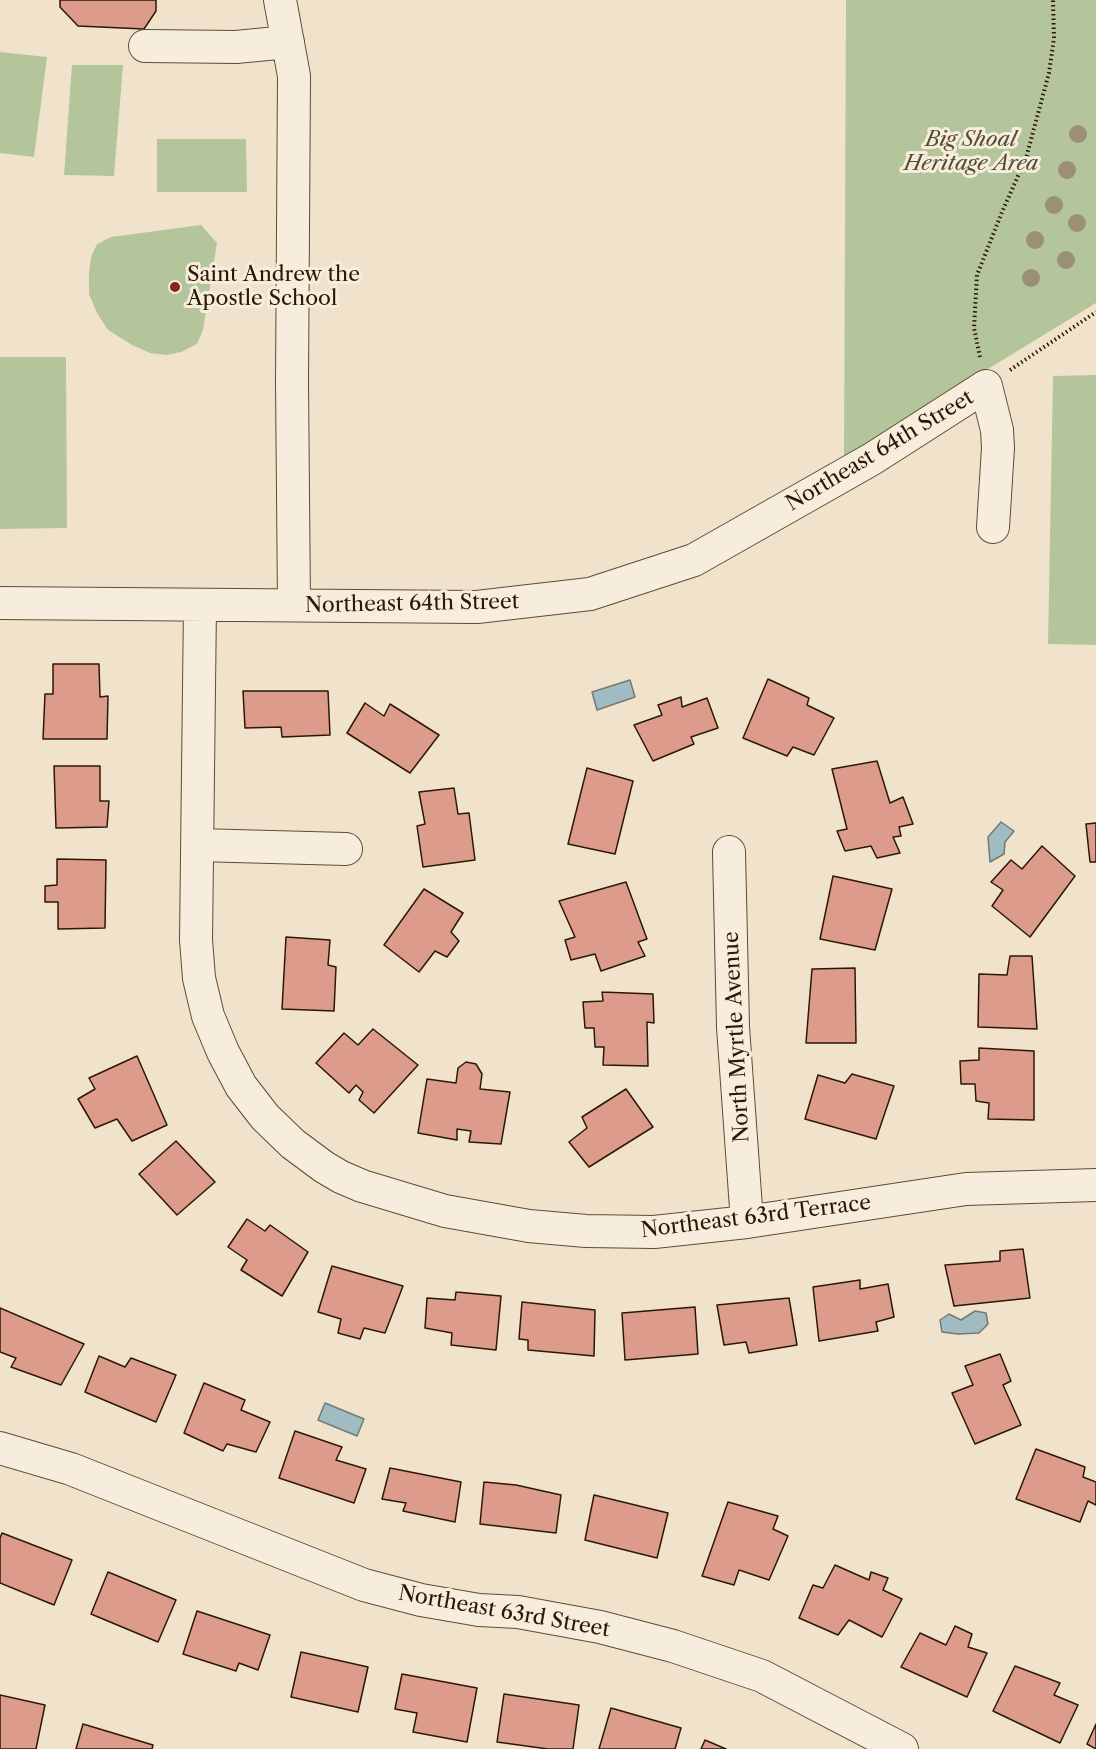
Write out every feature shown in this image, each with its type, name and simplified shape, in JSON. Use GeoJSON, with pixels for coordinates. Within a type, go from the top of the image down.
{"type":"FeatureCollection","features":[{"type":"Feature","properties":{"kind":"street"},"geometry":{"type":"LineString","coordinates":[[280,0],[294,76],[292,382],[294,605]]}},
{"type":"Feature","properties":{"kind":"street"},"geometry":{"type":"LineString","coordinates":[[146,46],[236,47],[288,42]]}},
{"type":"Feature","properties":{"kind":"street"},"geometry":{"type":"LineString","coordinates":[[986,386],[994,413],[997,439],[993,527]]}},
{"type":"Feature","properties":{"kind":"street","name":"Northeast 64th Street"},"geometry":{"type":"LineString","coordinates":[[0,603],[477,608],[590,594],[694,560],[872,459],[986,386]]}},
{"type":"Feature","properties":{"kind":"street","name":"Northeast 63rd Terrace"},"geometry":{"type":"LineString","coordinates":[[200,605],[196,940],[199,978],[208,1016],[219,1043],[242,1086],[265,1117],[293,1144],[324,1167],[362,1186],[445,1211],[529,1226],[586,1231],[654,1232],[747,1222],[966,1189],[1096,1185]]}},
{"type":"Feature","properties":{"kind":"street"},"geometry":{"type":"LineString","coordinates":[[197,845],[346,849]]}},
{"type":"Feature","properties":{"kind":"street","name":"North Myrtle Avenue"},"geometry":{"type":"LineString","coordinates":[[729,852],[733,1028],[747,1222]]}},
{"type":"Feature","properties":{"kind":"street","name":"Northeast 63rd Street"},"geometry":{"type":"LineString","coordinates":[[0,1448],[70,1469],[364,1585],[421,1600],[479,1610],[518,1612],[600,1627],[673,1646],[762,1676],[902,1749]]}},
{"type":"Feature","properties":{"kind":"path"},"geometry":{"type":"LineString","coordinates":[[1053,0],[1054,38],[1049,73],[1026,158],[977,275],[974,328],[986,386],[1096,312]]}},
{"type":"Feature","properties":{"kind":"green space","name":"Big Shoal Heritage Area"},"geometry":{"type":"Polygon","coordinates":[[[846,0],[1096,0],[1096,303],[844,457],[846,0]]]}},
{"type":"Feature","properties":{"kind":"green space"},"geometry":{"type":"Polygon","coordinates":[[[0,52],[47,57],[34,157],[0,153],[0,52]]]}},
{"type":"Feature","properties":{"kind":"green space"},"geometry":{"type":"Polygon","coordinates":[[[72,65],[123,65],[114,176],[64,175],[72,65]]]}},
{"type":"Feature","properties":{"kind":"green space"},"geometry":{"type":"Polygon","coordinates":[[[157,139],[246,139],[247,192],[157,192],[157,139]]]}},
{"type":"Feature","properties":{"kind":"green space"},"geometry":{"type":"Polygon","coordinates":[[[201,225],[217,243],[203,330],[197,344],[181,352],[166,355],[150,353],[108,330],[89,294],[91,257],[97,244],[111,237],[201,225]]]}},
{"type":"Feature","properties":{"kind":"green space"},"geometry":{"type":"Polygon","coordinates":[[[0,357],[66,357],[67,528],[0,529],[0,357]]]}},
{"type":"Feature","properties":{"kind":"green space"},"geometry":{"type":"Polygon","coordinates":[[[1096,375],[1096,645],[1048,644],[1053,376],[1096,375]]]}},
{"type":"Feature","properties":{"kind":"water"},"geometry":{"type":"Polygon","coordinates":[[[630,680],[635,697],[597,710],[592,692],[630,680]]]}},
{"type":"Feature","properties":{"kind":"water"},"geometry":{"type":"Polygon","coordinates":[[[1001,822],[1014,831],[1005,842],[1004,854],[990,862],[988,837],[1001,822]]]}},
{"type":"Feature","properties":{"kind":"water"},"geometry":{"type":"Polygon","coordinates":[[[975,1311],[986,1313],[988,1324],[979,1333],[942,1332],[940,1320],[949,1314],[961,1320],[975,1311]]]}},
{"type":"Feature","properties":{"kind":"water"},"geometry":{"type":"Polygon","coordinates":[[[325,1403],[364,1419],[357,1436],[318,1420],[325,1403]]]}},
{"type":"Feature","properties":{"kind":"building"},"geometry":{"type":"Polygon","coordinates":[[[60,0],[156,0],[156,11],[144,29],[78,26],[60,7],[60,0]]]}},
{"type":"Feature","properties":{"kind":"building"},"geometry":{"type":"Polygon","coordinates":[[[53,664],[99,664],[100,697],[108,696],[107,739],[43,739],[45,694],[53,694],[53,664]]]}},
{"type":"Feature","properties":{"kind":"building"},"geometry":{"type":"Polygon","coordinates":[[[768,679],[809,698],[807,705],[834,718],[814,755],[793,747],[787,756],[743,738],[768,679]]]}},
{"type":"Feature","properties":{"kind":"building"},"geometry":{"type":"Polygon","coordinates":[[[243,691],[328,691],[330,735],[282,737],[281,727],[245,728],[243,691]]]}},
{"type":"Feature","properties":{"kind":"building"},"geometry":{"type":"Polygon","coordinates":[[[681,697],[682,707],[707,698],[718,728],[691,737],[694,744],[653,761],[634,725],[662,715],[658,705],[681,697]]]}},
{"type":"Feature","properties":{"kind":"building"},"geometry":{"type":"Polygon","coordinates":[[[365,703],[384,716],[390,704],[439,735],[410,773],[347,733],[365,703]]]}},
{"type":"Feature","properties":{"kind":"building"},"geometry":{"type":"Polygon","coordinates":[[[877,761],[890,803],[903,797],[913,824],[899,827],[901,836],[893,837],[900,853],[877,858],[871,846],[845,851],[837,831],[847,829],[832,769],[877,761]]]}},
{"type":"Feature","properties":{"kind":"building"},"geometry":{"type":"Polygon","coordinates":[[[54,766],[100,766],[100,801],[109,801],[107,827],[56,828],[54,766]]]}},
{"type":"Feature","properties":{"kind":"building"},"geometry":{"type":"Polygon","coordinates":[[[587,768],[633,781],[615,854],[568,844],[587,768]]]}},
{"type":"Feature","properties":{"kind":"building"},"geometry":{"type":"Polygon","coordinates":[[[454,788],[458,814],[469,813],[475,860],[423,867],[417,826],[425,824],[419,792],[454,788]]]}},
{"type":"Feature","properties":{"kind":"building"},"geometry":{"type":"Polygon","coordinates":[[[1096,823],[1096,862],[1090,862],[1086,824],[1096,823]]]}},
{"type":"Feature","properties":{"kind":"building"},"geometry":{"type":"Polygon","coordinates":[[[1042,846],[1075,876],[1030,937],[992,906],[1003,890],[991,882],[1011,860],[1022,869],[1042,846]]]}},
{"type":"Feature","properties":{"kind":"building"},"geometry":{"type":"Polygon","coordinates":[[[57,859],[106,860],[105,928],[58,929],[58,902],[45,902],[45,886],[57,885],[57,859]]]}},
{"type":"Feature","properties":{"kind":"building"},"geometry":{"type":"Polygon","coordinates":[[[833,876],[892,889],[875,950],[820,939],[833,876]]]}},
{"type":"Feature","properties":{"kind":"building"},"geometry":{"type":"Polygon","coordinates":[[[626,882],[647,939],[638,942],[645,956],[601,971],[595,954],[571,960],[565,940],[575,937],[559,901],[626,882]]]}},
{"type":"Feature","properties":{"kind":"building"},"geometry":{"type":"Polygon","coordinates":[[[424,889],[463,913],[451,932],[459,941],[447,957],[435,951],[419,972],[384,945],[424,889]]]}},
{"type":"Feature","properties":{"kind":"building"},"geometry":{"type":"Polygon","coordinates":[[[286,937],[330,940],[328,965],[336,967],[334,1011],[282,1009],[286,937]]]}},
{"type":"Feature","properties":{"kind":"building"},"geometry":{"type":"Polygon","coordinates":[[[1010,956],[1032,956],[1037,1029],[978,1027],[979,974],[1007,975],[1010,956]]]}},
{"type":"Feature","properties":{"kind":"building"},"geometry":{"type":"Polygon","coordinates":[[[855,968],[856,1043],[806,1043],[812,969],[855,968]]]}},
{"type":"Feature","properties":{"kind":"building"},"geometry":{"type":"Polygon","coordinates":[[[602,992],[653,994],[654,1023],[647,1022],[648,1066],[603,1065],[604,1047],[595,1047],[594,1028],[585,1028],[583,1002],[603,1001],[602,992]]]}},
{"type":"Feature","properties":{"kind":"building"},"geometry":{"type":"Polygon","coordinates":[[[373,1029],[418,1065],[374,1113],[359,1100],[363,1092],[356,1085],[349,1093],[316,1063],[344,1033],[358,1045],[373,1029]]]}},
{"type":"Feature","properties":{"kind":"building"},"geometry":{"type":"Polygon","coordinates":[[[979,1048],[1034,1051],[1034,1120],[988,1119],[989,1103],[976,1101],[975,1084],[961,1084],[960,1061],[979,1060],[979,1048]]]}},
{"type":"Feature","properties":{"kind":"building"},"geometry":{"type":"Polygon","coordinates":[[[137,1056],[167,1125],[132,1141],[117,1119],[95,1128],[78,1099],[95,1089],[89,1078],[137,1056]]]}},
{"type":"Feature","properties":{"kind":"building"},"geometry":{"type":"Polygon","coordinates":[[[466,1062],[476,1064],[482,1074],[480,1089],[510,1092],[501,1144],[469,1142],[471,1131],[457,1129],[457,1140],[418,1133],[427,1079],[456,1083],[458,1068],[466,1062]]]}},
{"type":"Feature","properties":{"kind":"building"},"geometry":{"type":"Polygon","coordinates":[[[852,1074],[894,1086],[876,1139],[805,1119],[818,1075],[845,1083],[852,1074]]]}},
{"type":"Feature","properties":{"kind":"building"},"geometry":{"type":"Polygon","coordinates":[[[626,1089],[653,1127],[589,1167],[569,1142],[587,1128],[582,1117],[626,1089]]]}},
{"type":"Feature","properties":{"kind":"building"},"geometry":{"type":"Polygon","coordinates":[[[176,1141],[215,1182],[177,1215],[139,1174],[176,1141]]]}},
{"type":"Feature","properties":{"kind":"building"},"geometry":{"type":"Polygon","coordinates":[[[247,1219],[265,1231],[270,1225],[308,1252],[282,1296],[241,1270],[247,1260],[228,1247],[247,1219]]]}},
{"type":"Feature","properties":{"kind":"building"},"geometry":{"type":"Polygon","coordinates":[[[1023,1249],[1030,1298],[954,1306],[945,1265],[1000,1261],[1000,1251],[1023,1249]]]}},
{"type":"Feature","properties":{"kind":"building"},"geometry":{"type":"Polygon","coordinates":[[[332,1266],[403,1286],[385,1333],[364,1328],[360,1339],[338,1333],[341,1319],[318,1312],[332,1266]]]}},
{"type":"Feature","properties":{"kind":"building"},"geometry":{"type":"Polygon","coordinates":[[[860,1280],[860,1289],[888,1284],[894,1317],[876,1322],[878,1331],[819,1341],[813,1287],[860,1280]]]}},
{"type":"Feature","properties":{"kind":"building"},"geometry":{"type":"Polygon","coordinates":[[[456,1292],[501,1296],[496,1350],[451,1345],[452,1333],[425,1328],[427,1298],[455,1300],[456,1292]]]}},
{"type":"Feature","properties":{"kind":"building"},"geometry":{"type":"Polygon","coordinates":[[[789,1298],[797,1345],[749,1353],[746,1342],[724,1345],[717,1305],[789,1298]]]}},
{"type":"Feature","properties":{"kind":"building"},"geometry":{"type":"Polygon","coordinates":[[[522,1302],[595,1310],[594,1356],[528,1350],[528,1340],[519,1339],[522,1302]]]}},
{"type":"Feature","properties":{"kind":"building"},"geometry":{"type":"Polygon","coordinates":[[[695,1307],[698,1354],[625,1360],[622,1313],[695,1307]]]}},
{"type":"Feature","properties":{"kind":"building"},"geometry":{"type":"Polygon","coordinates":[[[0,1308],[84,1344],[61,1385],[11,1367],[16,1358],[0,1352],[0,1308]]]}},
{"type":"Feature","properties":{"kind":"building"},"geometry":{"type":"Polygon","coordinates":[[[1000,1354],[1011,1381],[1003,1385],[1021,1425],[975,1444],[952,1393],[973,1385],[965,1366],[1000,1354]]]}},
{"type":"Feature","properties":{"kind":"building"},"geometry":{"type":"Polygon","coordinates":[[[99,1356],[125,1367],[131,1358],[176,1375],[156,1422],[85,1392],[99,1356]]]}},
{"type":"Feature","properties":{"kind":"building"},"geometry":{"type":"Polygon","coordinates":[[[204,1383],[245,1400],[241,1410],[270,1422],[256,1452],[227,1444],[223,1451],[184,1433],[204,1383]]]}},
{"type":"Feature","properties":{"kind":"building"},"geometry":{"type":"Polygon","coordinates":[[[295,1431],[342,1447],[336,1460],[366,1469],[354,1503],[279,1478],[295,1431]]]}},
{"type":"Feature","properties":{"kind":"building"},"geometry":{"type":"Polygon","coordinates":[[[1036,1449],[1085,1467],[1083,1477],[1096,1482],[1096,1505],[1088,1501],[1080,1522],[1016,1499],[1036,1449]]]}},
{"type":"Feature","properties":{"kind":"building"},"geometry":{"type":"Polygon","coordinates":[[[390,1468],[461,1482],[455,1522],[403,1511],[406,1503],[382,1499],[390,1468]]]}},
{"type":"Feature","properties":{"kind":"building"},"geometry":{"type":"Polygon","coordinates":[[[484,1482],[516,1485],[561,1495],[556,1533],[480,1524],[484,1482]]]}},
{"type":"Feature","properties":{"kind":"building"},"geometry":{"type":"Polygon","coordinates":[[[594,1495],[668,1513],[657,1558],[585,1540],[594,1495]]]}},
{"type":"Feature","properties":{"kind":"building"},"geometry":{"type":"Polygon","coordinates":[[[728,1502],[778,1516],[773,1529],[788,1536],[769,1580],[739,1570],[734,1585],[702,1576],[728,1502]]]}},
{"type":"Feature","properties":{"kind":"building"},"geometry":{"type":"Polygon","coordinates":[[[2,1533],[72,1560],[54,1605],[0,1583],[2,1533]]]}},
{"type":"Feature","properties":{"kind":"building"},"geometry":{"type":"Polygon","coordinates":[[[835,1565],[869,1580],[871,1572],[888,1578],[883,1590],[902,1599],[882,1637],[849,1620],[838,1635],[799,1618],[813,1585],[823,1588],[835,1565]]]}},
{"type":"Feature","properties":{"kind":"building"},"geometry":{"type":"Polygon","coordinates":[[[108,1572],[176,1600],[158,1642],[91,1614],[108,1572]]]}},
{"type":"Feature","properties":{"kind":"building"},"geometry":{"type":"Polygon","coordinates":[[[197,1611],[270,1635],[258,1670],[239,1663],[236,1671],[183,1654],[197,1611]]]}},
{"type":"Feature","properties":{"kind":"building"},"geometry":{"type":"Polygon","coordinates":[[[955,1626],[972,1634],[968,1647],[987,1653],[967,1697],[901,1667],[920,1633],[946,1645],[955,1626]]]}},
{"type":"Feature","properties":{"kind":"building"},"geometry":{"type":"Polygon","coordinates":[[[301,1652],[368,1667],[358,1712],[291,1697],[301,1652]]]}},
{"type":"Feature","properties":{"kind":"building"},"geometry":{"type":"Polygon","coordinates":[[[1015,1666],[1060,1683],[1054,1695],[1078,1705],[1060,1743],[993,1711],[1015,1666]]]}},
{"type":"Feature","properties":{"kind":"building"},"geometry":{"type":"Polygon","coordinates":[[[402,1674],[477,1688],[467,1742],[413,1732],[417,1713],[395,1709],[402,1674]]]}},
{"type":"Feature","properties":{"kind":"building"},"geometry":{"type":"Polygon","coordinates":[[[504,1694],[579,1705],[573,1749],[548,1749],[497,1742],[504,1694]]]}},
{"type":"Feature","properties":{"kind":"building"},"geometry":{"type":"Polygon","coordinates":[[[0,1695],[45,1705],[36,1749],[0,1749],[0,1695]]]}},
{"type":"Feature","properties":{"kind":"building"},"geometry":{"type":"Polygon","coordinates":[[[611,1708],[681,1728],[675,1749],[599,1749],[611,1708]]]}},
{"type":"Feature","properties":{"kind":"building"},"geometry":{"type":"Polygon","coordinates":[[[83,1724],[153,1745],[152,1749],[76,1749],[83,1724]]]}},
{"type":"Feature","properties":{"kind":"building"},"geometry":{"type":"Polygon","coordinates":[[[1096,1724],[1096,1749],[1087,1744],[1096,1724]]]}},
{"type":"Feature","properties":{"kind":"building"},"geometry":{"type":"Polygon","coordinates":[[[705,1740],[726,1749],[701,1749],[705,1740]]]}},
{"type":"Feature","properties":{"kind":"place","name":"Saint Andrew the Apostle School"},"geometry":{"type":"Point","coordinates":[175,287]}}]}
